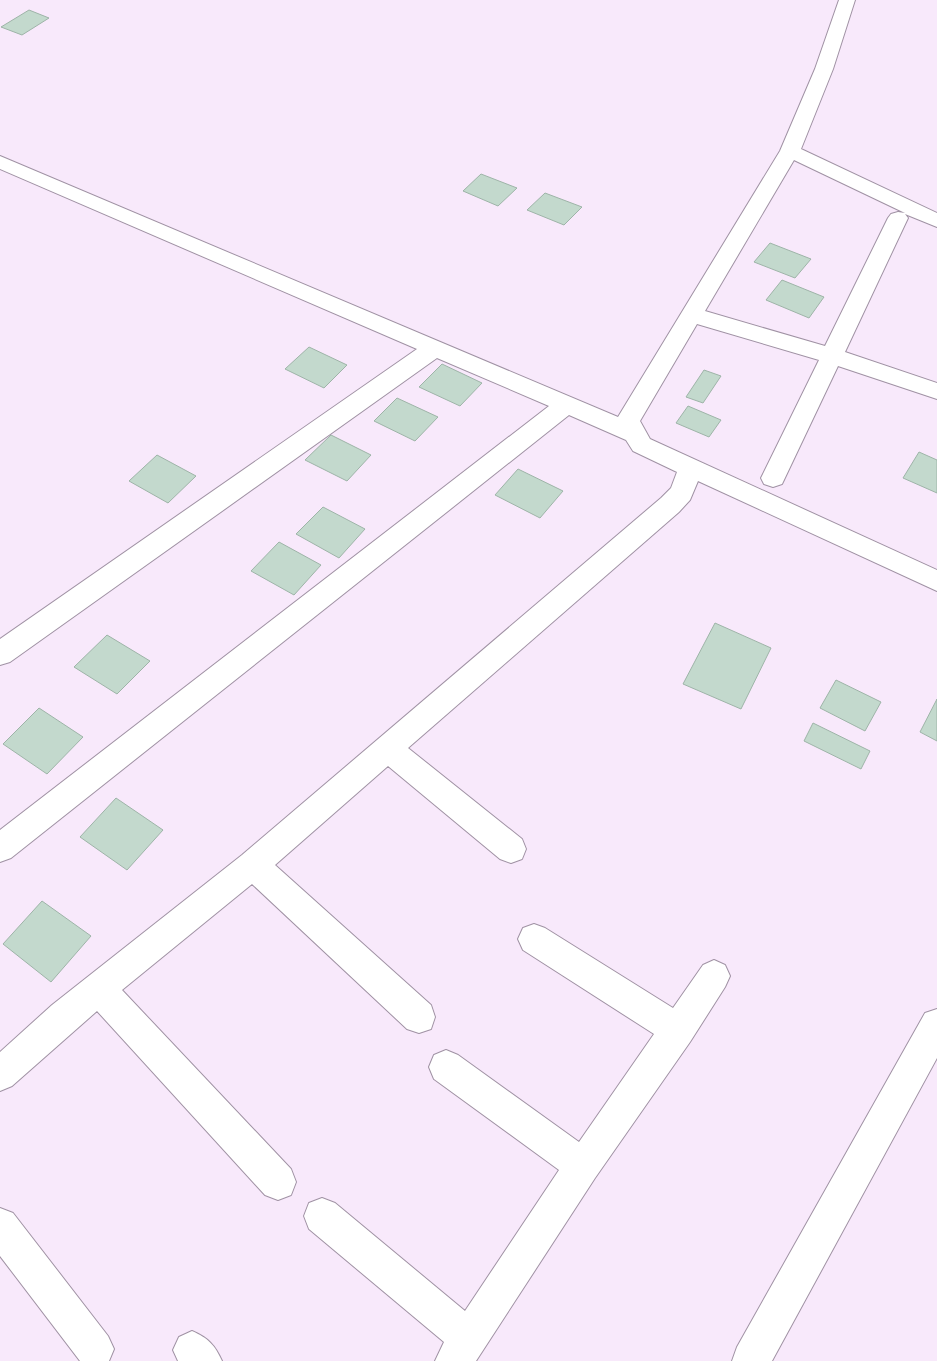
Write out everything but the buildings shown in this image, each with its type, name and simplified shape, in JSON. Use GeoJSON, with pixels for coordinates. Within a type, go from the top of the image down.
{"type":"FeatureCollection","features":[{"type":"Feature","properties":{"kind":"street"},"geometry":{"type":"LineString","coordinates":[[847,0],[824,69],[790,151],[628,421],[641,445],[937,581]]}},
{"type":"Feature","properties":{"kind":"street"},"geometry":{"type":"LineString","coordinates":[[790,151],[937,221]]}},
{"type":"Feature","properties":{"kind":"street"},"geometry":{"type":"LineString","coordinates":[[0,162],[635,434]]}},
{"type":"Feature","properties":{"kind":"street"},"geometry":{"type":"LineString","coordinates":[[773,478],[898,218]]}},
{"type":"Feature","properties":{"kind":"street"},"geometry":{"type":"LineString","coordinates":[[692,314],[832,356],[937,391]]}},
{"type":"Feature","properties":{"kind":"street"},"geometry":{"type":"LineString","coordinates":[[0,654],[435,348]]}},
{"type":"Feature","properties":{"kind":"street"},"geometry":{"type":"LineString","coordinates":[[0,848],[566,405]]}},
{"type":"Feature","properties":{"kind":"street"},"geometry":{"type":"LineString","coordinates":[[0,1074],[64,1017],[253,865],[670,505],[681,492],[691,468]]}},
{"type":"Feature","properties":{"kind":"street"},"geometry":{"type":"LineString","coordinates":[[388,749],[511,849]]}},
{"type":"Feature","properties":{"kind":"street"},"geometry":{"type":"LineString","coordinates":[[253,865],[419,1017]]}},
{"type":"Feature","properties":{"kind":"street"},"geometry":{"type":"LineString","coordinates":[[534,938],[678,1030]]}},
{"type":"Feature","properties":{"kind":"street"},"geometry":{"type":"LineString","coordinates":[[322,1216],[461,1349],[583,1166],[714,976]]}},
{"type":"Feature","properties":{"kind":"street"},"geometry":{"type":"LineString","coordinates":[[99,990],[278,1182]]}},
{"type":"Feature","properties":{"kind":"street"},"geometry":{"type":"LineString","coordinates":[[750,1361],[937,1026]]}},
{"type":"Feature","properties":{"kind":"street"},"geometry":{"type":"LineString","coordinates":[[446,1067],[583,1166]]}},
{"type":"Feature","properties":{"kind":"street"},"geometry":{"type":"LineString","coordinates":[[0,1226],[95,1349]]}}]}
